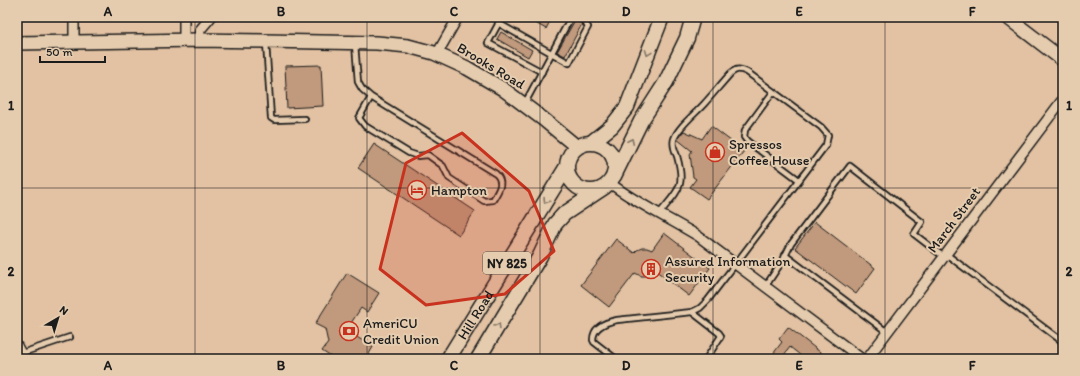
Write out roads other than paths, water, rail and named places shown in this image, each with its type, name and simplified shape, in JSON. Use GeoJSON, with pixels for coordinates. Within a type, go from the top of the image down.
{"type":"FeatureCollection","features":[{"type":"Feature","properties":{"kind":"main road"},"geometry":{"type":"LineString","coordinates":[[592,142],[612,126],[627,107],[662,17]]}},
{"type":"Feature","properties":{"kind":"main road"},"geometry":{"type":"LineString","coordinates":[[566,168],[568,176],[573,183],[579,188],[587,191],[596,191],[609,182],[641,121],[666,82],[687,38],[693,17]]}},
{"type":"Feature","properties":{"kind":"main road"},"geometry":{"type":"LineString","coordinates":[[577,147],[584,143],[592,142],[606,148],[611,154],[615,168],[609,182]]}},
{"type":"Feature","properties":{"kind":"main road","name":"NY 825"},"geometry":{"type":"LineString","coordinates":[[566,168],[567,160],[571,152],[577,147]]}},
{"type":"Feature","properties":{"kind":"main road","name":"Hill Road"},"geometry":{"type":"LineString","coordinates":[[448,359],[566,168]]}},
{"type":"Feature","properties":{"kind":"main road","name":"Hill Road"},"geometry":{"type":"LineString","coordinates":[[478,359],[540,256],[555,224],[568,210],[609,182]]}},
{"type":"Feature","properties":{"kind":"street"},"geometry":{"type":"LineString","coordinates":[[74,17],[74,42]]}},
{"type":"Feature","properties":{"kind":"street"},"geometry":{"type":"LineString","coordinates":[[184,17],[184,40]]}},
{"type":"Feature","properties":{"kind":"street"},"geometry":{"type":"LineString","coordinates":[[199,40],[200,30],[211,17]]}},
{"type":"Feature","properties":{"kind":"street"},"geometry":{"type":"LineString","coordinates":[[437,54],[458,17]]}},
{"type":"Feature","properties":{"kind":"street"},"geometry":{"type":"LineString","coordinates":[[1008,17],[1063,60]]}},
{"type":"Feature","properties":{"kind":"street","name":"Brooks Road"},"geometry":{"type":"LineString","coordinates":[[17,43],[199,40],[377,43],[408,46],[437,54],[467,68],[503,89],[577,147]]}},
{"type":"Feature","properties":{"kind":"street","name":"March Street"},"geometry":{"type":"LineString","coordinates":[[867,359],[1063,99]]}},
{"type":"Feature","properties":{"kind":"street"},"geometry":{"type":"LineString","coordinates":[[609,182],[625,194],[698,236],[862,359]]}},
{"type":"Feature","properties":{"kind":"lane"},"geometry":{"type":"LineString","coordinates":[[502,17],[488,43],[542,72]]}},
{"type":"Feature","properties":{"kind":"lane"},"geometry":{"type":"LineString","coordinates":[[524,105],[571,17]]}},
{"type":"Feature","properties":{"kind":"lane"},"geometry":{"type":"LineString","coordinates":[[498,24],[569,63],[588,27],[581,17]]}},
{"type":"Feature","properties":{"kind":"lane"},"geometry":{"type":"LineString","coordinates":[[260,42],[271,118],[274,120],[305,119]]}},
{"type":"Feature","properties":{"kind":"lane"},"geometry":{"type":"LineString","coordinates":[[355,43],[358,82],[362,89],[371,97],[496,174],[500,178],[501,183],[500,188],[493,200],[484,201],[449,178],[443,166],[428,155],[418,156],[409,153],[364,126],[359,118],[371,97]]}},
{"type":"Feature","properties":{"kind":"lane"},"geometry":{"type":"LineString","coordinates":[[616,359],[593,340],[595,333],[605,322],[692,312],[708,300],[826,144],[828,135],[821,127],[747,72],[740,69],[735,70],[692,115],[676,136],[674,146],[681,172],[680,185],[677,192],[659,214]]}},
{"type":"Feature","properties":{"kind":"lane"},"geometry":{"type":"LineString","coordinates":[[773,92],[745,130],[744,137],[747,141],[799,180]]}},
{"type":"Feature","properties":{"kind":"lane"},"geometry":{"type":"LineString","coordinates":[[765,287],[791,244],[850,166],[922,222],[914,234],[1063,342]]}},
{"type":"Feature","properties":{"kind":"lane"},"geometry":{"type":"LineString","coordinates":[[785,255],[887,332]]}},
{"type":"Feature","properties":{"kind":"lane"},"geometry":{"type":"LineString","coordinates":[[692,312],[721,336],[706,359]]}},
{"type":"Feature","properties":{"kind":"lane"},"geometry":{"type":"LineString","coordinates":[[21,352],[70,337]]}},
{"type":"Feature","properties":{"kind":"place","name":"Spressos Coffee House"},"geometry":{"type":"Point","coordinates":[715,152]}},
{"type":"Feature","properties":{"kind":"place","name":"Hampton"},"geometry":{"type":"Point","coordinates":[417,190]}},
{"type":"Feature","properties":{"kind":"place","name":"Assured Information Security"},"geometry":{"type":"Point","coordinates":[651,269]}},
{"type":"Feature","properties":{"kind":"place","name":"AmeriCU Credit Union"},"geometry":{"type":"Point","coordinates":[349,331]}}]}
